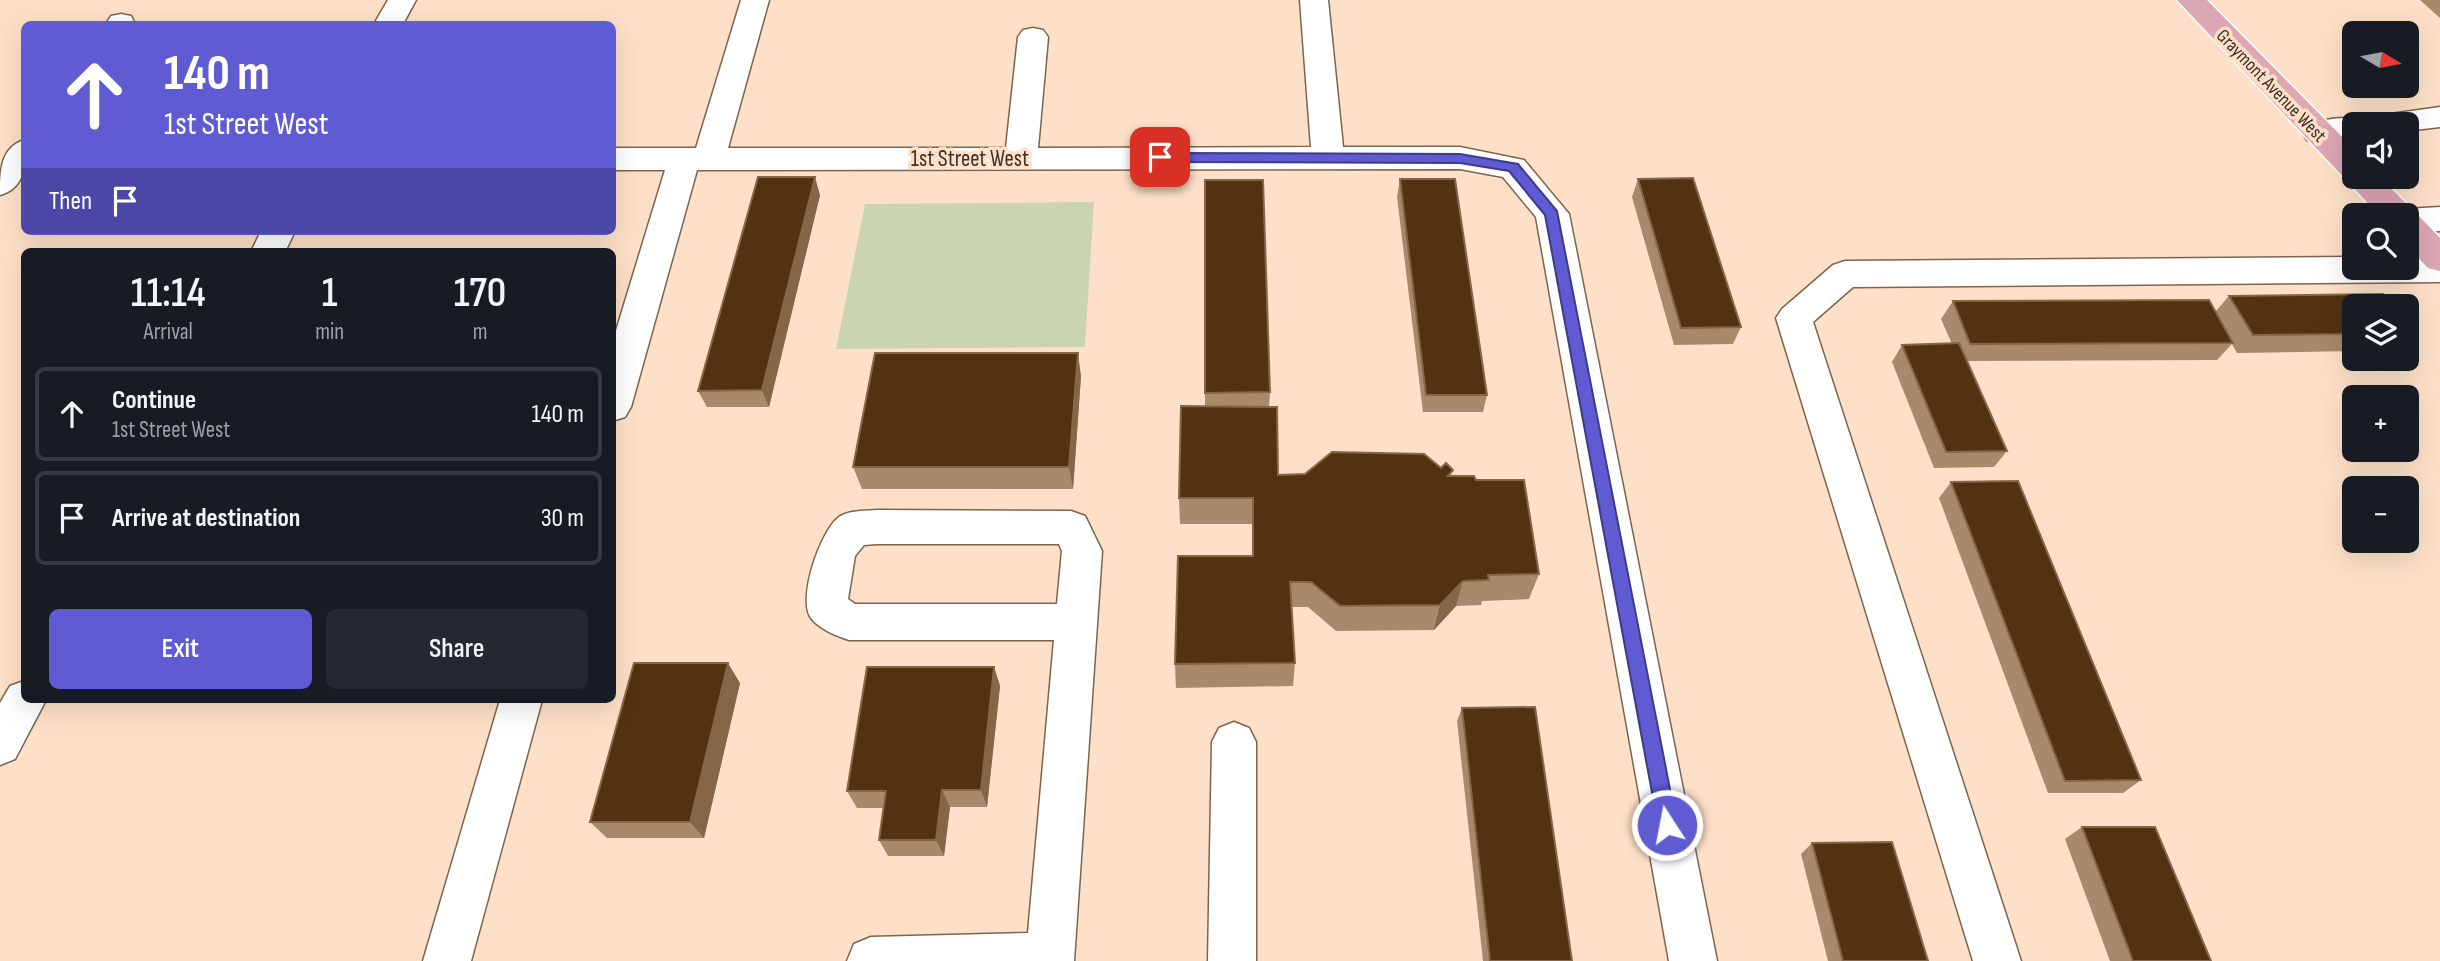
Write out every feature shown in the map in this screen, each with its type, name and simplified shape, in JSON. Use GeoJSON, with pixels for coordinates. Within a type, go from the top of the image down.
{"type":"FeatureCollection","features":[{"type":"Feature","properties":{"kind":"main road","name":"Graymont Avenue West"},"geometry":{"type":"LineString","coordinates":[[2191,0],[2342,157]]}},
{"type":"Feature","properties":{"kind":"main road"},"geometry":{"type":"LineString","coordinates":[[2373,189],[2386,203]]}},
{"type":"Feature","properties":{"kind":"main road"},"geometry":{"type":"LineString","coordinates":[[2419,236],[2440,259]]}},
{"type":"Feature","properties":{"kind":"street"},"geometry":{"type":"LineString","coordinates":[[390,21],[402,0]]}},
{"type":"Feature","properties":{"kind":"street"},"geometry":{"type":"LineString","coordinates":[[616,395],[696,158],[755,0]]}},
{"type":"Feature","properties":{"kind":"street"},"geometry":{"type":"LineString","coordinates":[[1314,0],[1328,157]]}},
{"type":"Feature","properties":{"kind":"street"},"geometry":{"type":"LineString","coordinates":[[1021,158],[1033,37]]}},
{"type":"Feature","properties":{"kind":"street"},"geometry":{"type":"LineString","coordinates":[[2419,119],[2440,117]]}},
{"type":"Feature","properties":{"kind":"street"},"geometry":{"type":"LineString","coordinates":[[2318,132],[2342,129]]}},
{"type":"Feature","properties":{"kind":"street","name":"1st Street West"},"geometry":{"type":"LineString","coordinates":[[616,159],[1460,158],[1513,168],[1552,214],[1693,961]]}},
{"type":"Feature","properties":{"kind":"street"},"geometry":{"type":"LineString","coordinates":[[2419,221],[2440,219]]}},
{"type":"Feature","properties":{"kind":"street"},"geometry":{"type":"LineString","coordinates":[[1997,961],[1794,318],[1845,274],[2440,269]]}},
{"type":"Feature","properties":{"kind":"street"},"geometry":{"type":"LineString","coordinates":[[871,961],[1051,959],[1082,551],[1072,528],[877,527],[853,529],[836,551],[826,607],[849,622],[1076,622]]}},
{"type":"Feature","properties":{"kind":"street"},"geometry":{"type":"LineString","coordinates":[[0,745],[23,703]]}},
{"type":"Feature","properties":{"kind":"street"},"geometry":{"type":"LineString","coordinates":[[447,961],[520,703]]}},
{"type":"Feature","properties":{"kind":"street"},"geometry":{"type":"LineString","coordinates":[[1232,961],[1234,742]]}},
{"type":"Feature","properties":{"kind":"green space"},"geometry":{"type":"Polygon","coordinates":[[[1094,202],[1085,347],[836,349],[865,204],[1094,202]]]}},
{"type":"Feature","properties":{"kind":"building"},"geometry":{"type":"Polygon","coordinates":[[[758,177],[815,177],[762,390],[698,391],[758,177]]]}},
{"type":"Feature","properties":{"kind":"building"},"geometry":{"type":"Polygon","coordinates":[[[1693,178],[1741,327],[1681,328],[1638,179],[1693,178]]]}},
{"type":"Feature","properties":{"kind":"building"},"geometry":{"type":"Polygon","coordinates":[[[1400,179],[1455,179],[1487,395],[1426,395],[1400,179]]]}},
{"type":"Feature","properties":{"kind":"building"},"geometry":{"type":"Polygon","coordinates":[[[1205,180],[1263,180],[1270,392],[1205,393],[1205,180]]]}},
{"type":"Feature","properties":{"kind":"building"},"geometry":{"type":"Polygon","coordinates":[[[2342,295],[2342,334],[2253,335],[2229,296],[2342,295]]]}},
{"type":"Feature","properties":{"kind":"building"},"geometry":{"type":"Polygon","coordinates":[[[2209,300],[2233,343],[1970,344],[1953,301],[2209,300]]]}},
{"type":"Feature","properties":{"kind":"building"},"geometry":{"type":"Polygon","coordinates":[[[1959,343],[2007,451],[1946,452],[1902,345],[1959,343]]]}},
{"type":"Feature","properties":{"kind":"building"},"geometry":{"type":"Polygon","coordinates":[[[875,353],[1078,353],[1069,467],[853,467],[875,353]]]}},
{"type":"Feature","properties":{"kind":"building"},"geometry":{"type":"Polygon","coordinates":[[[1181,406],[1277,407],[1278,475],[1305,474],[1332,452],[1424,454],[1441,468],[1446,463],[1453,470],[1448,476],[1474,476],[1476,480],[1524,480],[1539,574],[1488,575],[1489,580],[1463,581],[1440,605],[1340,606],[1311,582],[1290,582],[1295,663],[1175,664],[1178,556],[1253,556],[1253,498],[1179,498],[1181,406]]]}},
{"type":"Feature","properties":{"kind":"building"},"geometry":{"type":"Polygon","coordinates":[[[2018,481],[2141,780],[2065,781],[1951,482],[2018,481]]]}},
{"type":"Feature","properties":{"kind":"building"},"geometry":{"type":"Polygon","coordinates":[[[634,663],[728,663],[690,822],[590,822],[634,663]]]}},
{"type":"Feature","properties":{"kind":"building"},"geometry":{"type":"Polygon","coordinates":[[[867,667],[994,667],[981,790],[942,790],[936,840],[879,840],[886,791],[847,791],[867,667]]]}},
{"type":"Feature","properties":{"kind":"building"},"geometry":{"type":"Polygon","coordinates":[[[1535,707],[1572,961],[1490,961],[1462,708],[1535,707]]]}},
{"type":"Feature","properties":{"kind":"building"},"geometry":{"type":"Polygon","coordinates":[[[2082,827],[2155,827],[2211,961],[2133,961],[2082,827]]]}},
{"type":"Feature","properties":{"kind":"building"},"geometry":{"type":"Polygon","coordinates":[[[1892,842],[1928,961],[1843,961],[1812,843],[1892,842]]]}},
{"type":"Feature","properties":{"kind":"route"},"geometry":{"type":"LineString","coordinates":[[1160,157],[1460,158],[1513,168],[1552,214],[1667,825]]}}]}
